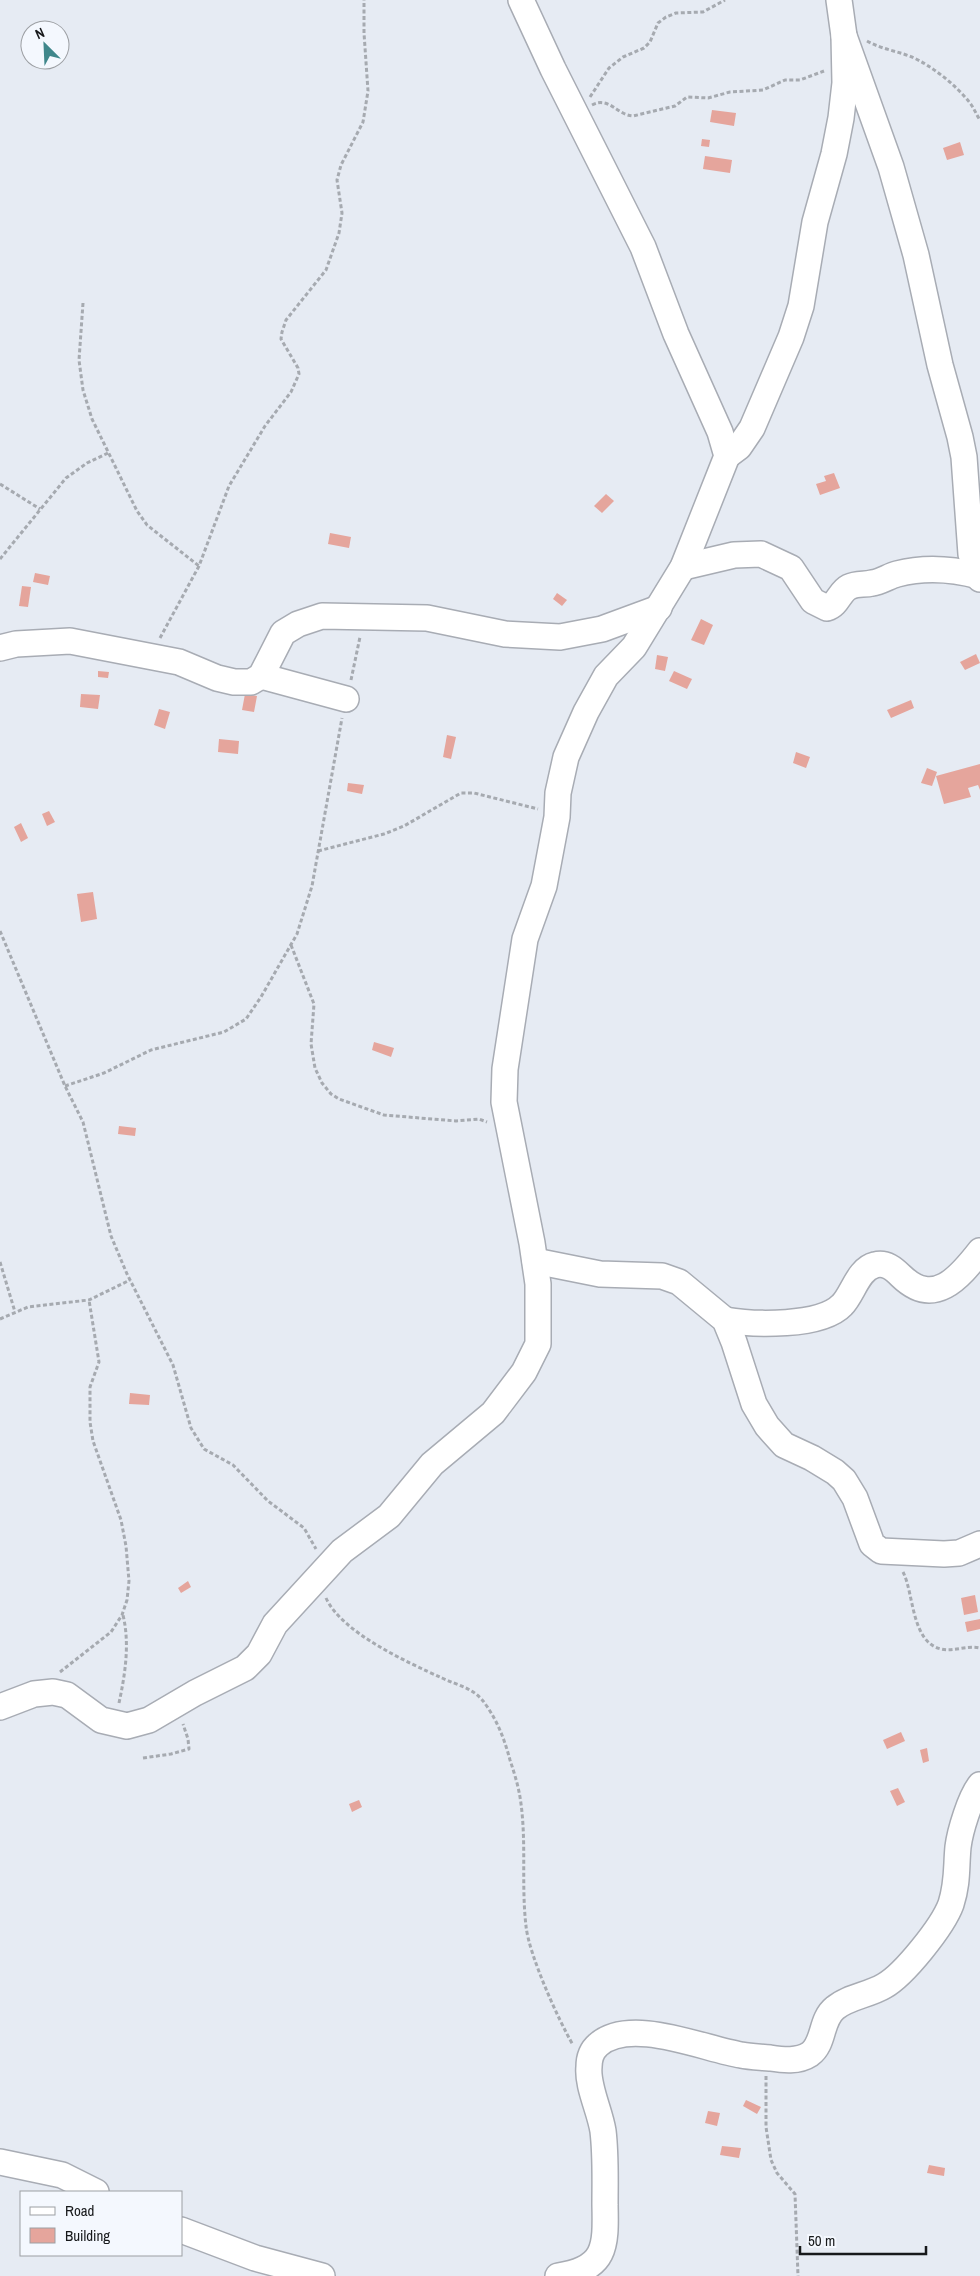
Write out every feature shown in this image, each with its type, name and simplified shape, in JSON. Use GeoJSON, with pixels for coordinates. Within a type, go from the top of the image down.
{"type":"FeatureCollection","features":[{"type":"Feature","properties":{"kind":"street"},"geometry":{"type":"LineString","coordinates":[[521,0],[579,111],[642,248],[676,334],[720,432],[727,456]]}},
{"type":"Feature","properties":{"kind":"street"},"geometry":{"type":"LineString","coordinates":[[0,1707],[34,1694],[53,1692],[66,1695],[88,1713],[115,1724],[127,1726],[149,1720],[252,1663],[275,1624],[342,1551],[389,1516],[432,1464],[493,1412],[524,1372],[538,1344],[538,1284],[535,1261],[527,1207],[504,1102],[505,1069],[525,939],[544,886],[557,817],[558,793],[566,757],[586,712],[606,676],[634,647],[683,567],[727,456],[739,446],[752,428],[801,306],[815,222],[834,154],[841,118],[845,64],[844,31],[839,0]]}},
{"type":"Feature","properties":{"kind":"street"},"geometry":{"type":"LineString","coordinates":[[683,567],[734,555],[761,554],[791,568],[810,598],[826,608],[833,605],[848,587],[873,583],[900,573],[952,570],[979,577],[970,543],[965,466],[960,437],[940,365],[916,255],[890,167],[844,31]]}},
{"type":"Feature","properties":{"kind":"street"},"geometry":{"type":"LineString","coordinates":[[0,648],[16,644],[70,640],[180,662],[217,678],[234,682],[251,682],[262,676],[283,633],[298,624],[322,616],[427,618],[505,634],[560,637],[602,629],[659,608]]}},
{"type":"Feature","properties":{"kind":"street"},"geometry":{"type":"LineString","coordinates":[[262,676],[346,699]]}},
{"type":"Feature","properties":{"kind":"street"},"geometry":{"type":"LineString","coordinates":[[725,1320],[748,1324],[774,1323],[804,1320],[827,1315],[842,1305],[866,1270],[876,1264],[886,1265],[895,1269],[912,1285],[935,1290],[950,1284],[957,1278],[980,1251]]}},
{"type":"Feature","properties":{"kind":"street"},"geometry":{"type":"LineString","coordinates":[[535,1261],[600,1274],[662,1276],[679,1282],[725,1320],[754,1404],[767,1426],[784,1445],[820,1463],[844,1480],[855,1498],[872,1544],[882,1551],[944,1554],[959,1552],[980,1544]]}},
{"type":"Feature","properties":{"kind":"street"},"geometry":{"type":"LineString","coordinates":[[558,2276],[570,2274],[591,2264],[601,2254],[606,2235],[605,2167],[602,2130],[588,2070],[592,2052],[598,2044],[622,2034],[661,2035],[741,2055],[799,2059],[809,2055],[818,2043],[825,2021],[836,2007],[885,1986],[907,1967],[931,1936],[950,1906],[958,1874],[958,1846],[968,1809],[980,1785]]}},
{"type":"Feature","properties":{"kind":"street"},"geometry":{"type":"LineString","coordinates":[[0,2162],[62,2175],[94,2191]]}},
{"type":"Feature","properties":{"kind":"street"},"geometry":{"type":"LineString","coordinates":[[182,2230],[255,2258],[322,2276]]}},
{"type":"Feature","properties":{"kind":"path"},"geometry":{"type":"LineString","coordinates":[[150,656],[198,566],[229,486],[265,426],[291,392],[299,374],[298,368],[281,339],[282,332],[286,320],[326,270],[339,233],[342,213],[337,180],[341,165],[363,122],[368,91],[364,0]]}},
{"type":"Feature","properties":{"kind":"path"},"geometry":{"type":"LineString","coordinates":[[579,111],[610,68],[623,57],[644,48],[650,42],[658,24],[666,16],[676,13],[703,12],[725,0]]}},
{"type":"Feature","properties":{"kind":"path"},"geometry":{"type":"LineString","coordinates":[[844,31],[877,46],[912,57],[926,66],[948,81],[969,101],[980,120]]}},
{"type":"Feature","properties":{"kind":"path"},"geometry":{"type":"LineString","coordinates":[[579,111],[602,101],[627,116],[633,116],[674,106],[690,97],[708,98],[730,92],[763,90],[785,80],[800,80],[845,64]]}},
{"type":"Feature","properties":{"kind":"path"},"geometry":{"type":"LineString","coordinates":[[83,303],[79,360],[83,390],[92,419],[137,510],[147,525],[198,566]]}},
{"type":"Feature","properties":{"kind":"path"},"geometry":{"type":"LineString","coordinates":[[0,559],[66,478],[87,463],[108,453]]}},
{"type":"Feature","properties":{"kind":"path"},"geometry":{"type":"LineString","coordinates":[[0,484],[40,509]]}},
{"type":"Feature","properties":{"kind":"path"},"geometry":{"type":"LineString","coordinates":[[65,1086],[104,1072],[151,1050],[224,1032],[246,1018],[261,996],[297,934],[312,886],[338,736],[365,617]]}},
{"type":"Feature","properties":{"kind":"path"},"geometry":{"type":"LineString","coordinates":[[318,851],[397,828],[461,793],[474,793],[536,808],[557,817]]}},
{"type":"Feature","properties":{"kind":"path"},"geometry":{"type":"LineString","coordinates":[[0,931],[65,1086],[83,1122],[111,1236],[130,1280],[173,1365],[191,1428],[204,1449],[233,1465],[268,1500],[304,1528],[313,1542],[320,1574],[331,1609],[340,1619],[357,1632],[400,1658],[444,1679],[466,1687],[480,1696],[494,1718],[507,1750],[520,1796],[523,1820],[526,1928],[548,1994],[588,2070]]}},
{"type":"Feature","properties":{"kind":"path"},"geometry":{"type":"LineString","coordinates":[[291,945],[314,1004],[311,1044],[315,1068],[322,1083],[331,1094],[339,1099],[384,1115],[456,1120],[479,1119],[510,1135]]}},
{"type":"Feature","properties":{"kind":"path"},"geometry":{"type":"LineString","coordinates":[[0,1262],[14,1312]]}},
{"type":"Feature","properties":{"kind":"path"},"geometry":{"type":"LineString","coordinates":[[0,1319],[28,1307],[88,1300],[130,1280]]}},
{"type":"Feature","properties":{"kind":"path"},"geometry":{"type":"LineString","coordinates":[[34,1694],[111,1632],[122,1615],[127,1600],[129,1581],[126,1546],[121,1520],[93,1441],[90,1422],[90,1387],[100,1362],[88,1300]]}},
{"type":"Feature","properties":{"kind":"path"},"geometry":{"type":"LineString","coordinates":[[882,1551],[898,1564],[906,1576],[914,1613],[930,1644],[942,1649],[974,1646],[980,1648]]}},
{"type":"Feature","properties":{"kind":"path"},"geometry":{"type":"LineString","coordinates":[[115,1724],[125,1664],[126,1641],[122,1615]]}},
{"type":"Feature","properties":{"kind":"path"},"geometry":{"type":"LineString","coordinates":[[143,1758],[189,1749],[185,1731],[172,1706]]}},
{"type":"Feature","properties":{"kind":"path"},"geometry":{"type":"LineString","coordinates":[[769,2058],[766,2074],[768,2146],[777,2173],[795,2194],[798,2276]]}},
{"type":"Feature","properties":{"kind":"building"},"geometry":{"type":"Polygon","coordinates":[[[712,110],[736,113],[734,126],[710,122],[712,110]]]}},
{"type":"Feature","properties":{"kind":"building"},"geometry":{"type":"Polygon","coordinates":[[[702,139],[710,140],[709,147],[701,146],[702,139]]]}},
{"type":"Feature","properties":{"kind":"building"},"geometry":{"type":"Polygon","coordinates":[[[960,142],[964,155],[947,160],[943,148],[960,142]]]}},
{"type":"Feature","properties":{"kind":"building"},"geometry":{"type":"Polygon","coordinates":[[[705,156],[732,160],[730,173],[703,169],[705,156]]]}},
{"type":"Feature","properties":{"kind":"building"},"geometry":{"type":"Polygon","coordinates":[[[834,473],[840,488],[820,495],[816,484],[826,481],[824,476],[834,473]]]}},
{"type":"Feature","properties":{"kind":"building"},"geometry":{"type":"Polygon","coordinates":[[[606,494],[614,501],[602,513],[594,506],[606,494]]]}},
{"type":"Feature","properties":{"kind":"building"},"geometry":{"type":"Polygon","coordinates":[[[330,533],[351,537],[349,548],[328,544],[330,533]]]}},
{"type":"Feature","properties":{"kind":"building"},"geometry":{"type":"Polygon","coordinates":[[[35,573],[50,576],[48,585],[33,582],[35,573]]]}},
{"type":"Feature","properties":{"kind":"building"},"geometry":{"type":"Polygon","coordinates":[[[22,586],[31,587],[28,607],[19,606],[22,586]]]}},
{"type":"Feature","properties":{"kind":"building"},"geometry":{"type":"Polygon","coordinates":[[[557,593],[567,600],[562,606],[553,599],[557,593]]]}},
{"type":"Feature","properties":{"kind":"building"},"geometry":{"type":"Polygon","coordinates":[[[701,619],[713,625],[704,645],[691,640],[701,619]]]}},
{"type":"Feature","properties":{"kind":"building"},"geometry":{"type":"Polygon","coordinates":[[[976,654],[980,663],[965,670],[960,662],[976,654]]]}},
{"type":"Feature","properties":{"kind":"building"},"geometry":{"type":"Polygon","coordinates":[[[657,655],[668,657],[665,671],[655,669],[657,655]]]}},
{"type":"Feature","properties":{"kind":"building"},"geometry":{"type":"Polygon","coordinates":[[[98,671],[109,672],[108,678],[98,677],[98,671]]]}},
{"type":"Feature","properties":{"kind":"building"},"geometry":{"type":"Polygon","coordinates":[[[674,671],[692,679],[687,689],[669,681],[674,671]]]}},
{"type":"Feature","properties":{"kind":"building"},"geometry":{"type":"Polygon","coordinates":[[[81,694],[100,695],[98,709],[80,707],[81,694]]]}},
{"type":"Feature","properties":{"kind":"building"},"geometry":{"type":"Polygon","coordinates":[[[245,694],[257,696],[254,712],[242,710],[245,694]]]}},
{"type":"Feature","properties":{"kind":"building"},"geometry":{"type":"Polygon","coordinates":[[[911,700],[914,708],[891,718],[887,710],[911,700]]]}},
{"type":"Feature","properties":{"kind":"building"},"geometry":{"type":"Polygon","coordinates":[[[159,709],[170,712],[165,729],[154,725],[159,709]]]}},
{"type":"Feature","properties":{"kind":"building"},"geometry":{"type":"Polygon","coordinates":[[[447,735],[456,737],[451,759],[443,757],[447,735]]]}},
{"type":"Feature","properties":{"kind":"building"},"geometry":{"type":"Polygon","coordinates":[[[219,739],[239,741],[238,754],[218,752],[219,739]]]}},
{"type":"Feature","properties":{"kind":"building"},"geometry":{"type":"Polygon","coordinates":[[[796,752],[810,757],[806,768],[793,763],[796,752]]]}},
{"type":"Feature","properties":{"kind":"building"},"geometry":{"type":"Polygon","coordinates":[[[980,764],[980,790],[978,785],[968,788],[971,797],[944,804],[936,776],[980,764]]]}},
{"type":"Feature","properties":{"kind":"building"},"geometry":{"type":"Polygon","coordinates":[[[927,768],[937,772],[932,786],[921,783],[927,768]]]}},
{"type":"Feature","properties":{"kind":"building"},"geometry":{"type":"Polygon","coordinates":[[[348,783],[364,785],[362,794],[347,791],[348,783]]]}},
{"type":"Feature","properties":{"kind":"building"},"geometry":{"type":"Polygon","coordinates":[[[49,811],[55,822],[47,826],[42,814],[49,811]]]}},
{"type":"Feature","properties":{"kind":"building"},"geometry":{"type":"Polygon","coordinates":[[[21,823],[28,838],[21,842],[14,827],[21,823]]]}},
{"type":"Feature","properties":{"kind":"building"},"geometry":{"type":"Polygon","coordinates":[[[93,892],[97,919],[81,922],[77,894],[93,892]]]}},
{"type":"Feature","properties":{"kind":"building"},"geometry":{"type":"Polygon","coordinates":[[[374,1042],[394,1048],[391,1057],[372,1050],[374,1042]]]}},
{"type":"Feature","properties":{"kind":"building"},"geometry":{"type":"Polygon","coordinates":[[[119,1126],[136,1128],[135,1136],[118,1134],[119,1126]]]}},
{"type":"Feature","properties":{"kind":"building"},"geometry":{"type":"Polygon","coordinates":[[[130,1393],[150,1395],[149,1405],[129,1404],[130,1393]]]}},
{"type":"Feature","properties":{"kind":"building"},"geometry":{"type":"Polygon","coordinates":[[[188,1581],[191,1587],[181,1593],[178,1588],[188,1581]]]}},
{"type":"Feature","properties":{"kind":"building"},"geometry":{"type":"Polygon","coordinates":[[[975,1595],[978,1612],[964,1615],[961,1598],[975,1595]]]}},
{"type":"Feature","properties":{"kind":"building"},"geometry":{"type":"Polygon","coordinates":[[[980,1619],[980,1629],[967,1632],[965,1622],[980,1619]]]}},
{"type":"Feature","properties":{"kind":"building"},"geometry":{"type":"Polygon","coordinates":[[[901,1732],[905,1741],[887,1749],[883,1740],[901,1732]]]}},
{"type":"Feature","properties":{"kind":"building"},"geometry":{"type":"Polygon","coordinates":[[[927,1748],[929,1761],[923,1763],[920,1750],[927,1748]]]}},
{"type":"Feature","properties":{"kind":"building"},"geometry":{"type":"Polygon","coordinates":[[[898,1788],[905,1802],[897,1806],[890,1791],[898,1788]]]}},
{"type":"Feature","properties":{"kind":"building"},"geometry":{"type":"Polygon","coordinates":[[[359,1800],[362,1807],[352,1812],[349,1804],[359,1800]]]}},
{"type":"Feature","properties":{"kind":"building"},"geometry":{"type":"Polygon","coordinates":[[[746,2100],[761,2107],[757,2114],[743,2106],[746,2100]]]}},
{"type":"Feature","properties":{"kind":"building"},"geometry":{"type":"Polygon","coordinates":[[[708,2111],[720,2113],[717,2126],[705,2123],[708,2111]]]}},
{"type":"Feature","properties":{"kind":"building"},"geometry":{"type":"Polygon","coordinates":[[[722,2146],[741,2148],[739,2158],[720,2155],[722,2146]]]}},
{"type":"Feature","properties":{"kind":"building"},"geometry":{"type":"Polygon","coordinates":[[[929,2165],[945,2168],[944,2176],[927,2173],[929,2165]]]}}]}
